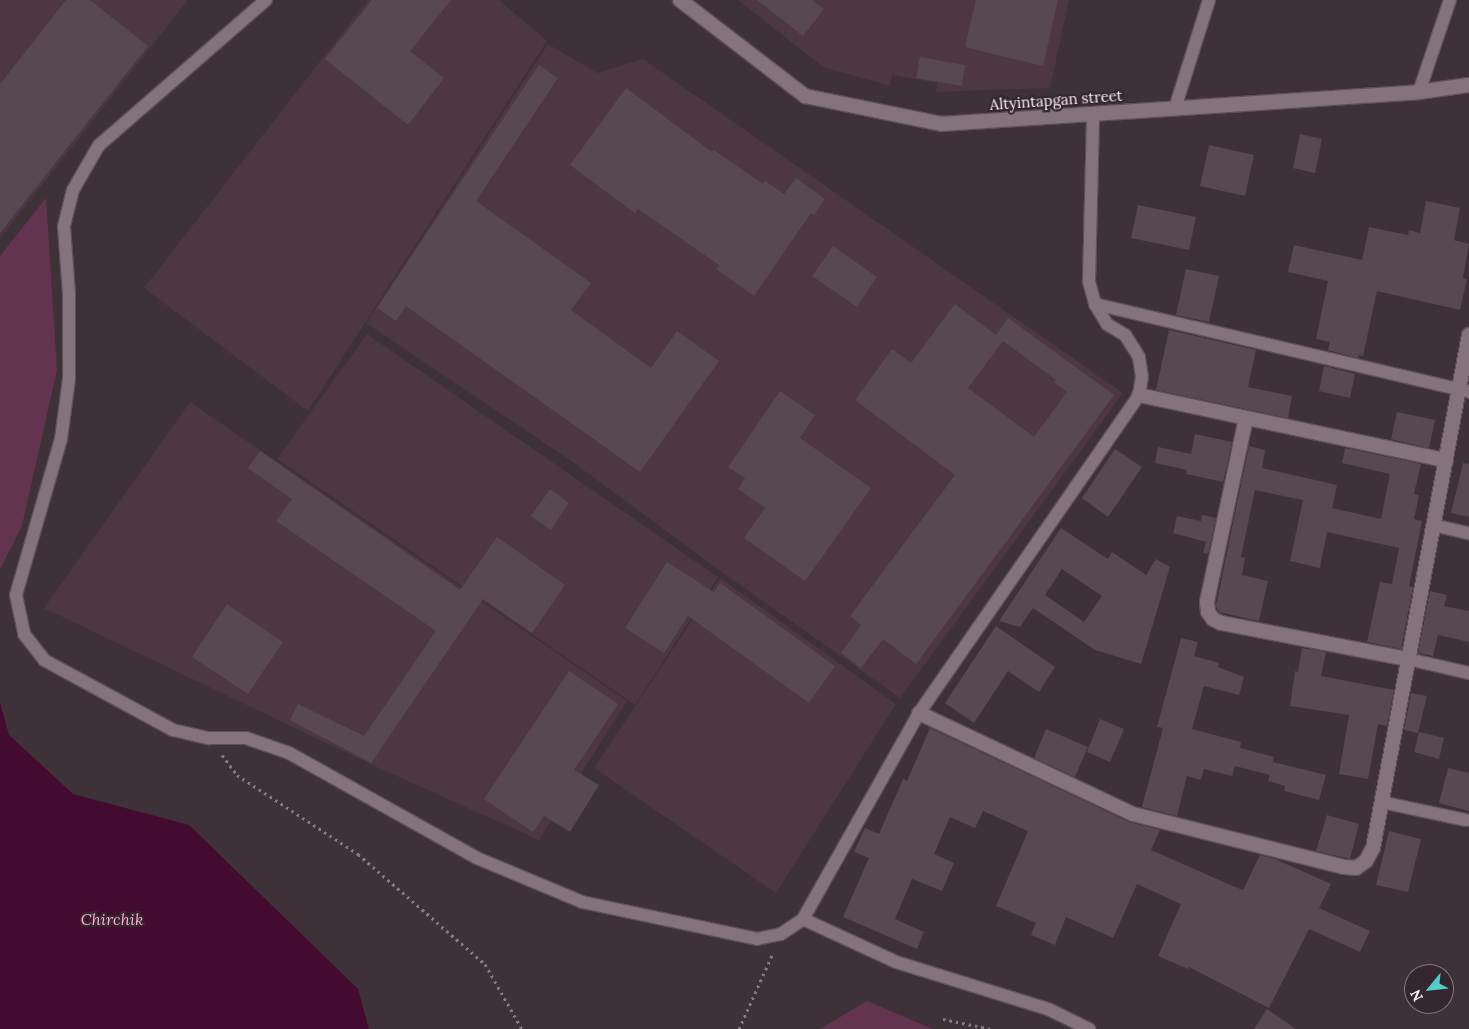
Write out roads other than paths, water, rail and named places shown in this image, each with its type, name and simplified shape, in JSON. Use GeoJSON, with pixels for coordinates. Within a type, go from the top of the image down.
{"type":"FeatureCollection","features":[{"type":"Feature","properties":{"kind":"street","name":"Altyintapgan street"},"geometry":{"type":"LineString","coordinates":[[680,0],[805,96],[941,124],[1419,92],[1469,85]]}},
{"type":"Feature","properties":{"kind":"street"},"geometry":{"type":"LineString","coordinates":[[919,713],[1132,814],[1344,867],[1356,868],[1366,861],[1373,848],[1433,525],[1446,460],[1464,391],[1469,335]]}},
{"type":"Feature","properties":{"kind":"street"},"geometry":{"type":"LineString","coordinates":[[1139,395],[1446,460]]}},
{"type":"Feature","properties":{"kind":"street"},"geometry":{"type":"LineString","coordinates":[[1246,418],[1207,602],[1208,612],[1213,619],[1221,623],[1408,659]]}},
{"type":"Feature","properties":{"kind":"lane"},"geometry":{"type":"LineString","coordinates":[[266,0],[99,145],[73,190],[64,227],[69,292],[69,379],[61,439],[16,595],[24,634],[44,660],[173,730],[209,738],[246,738],[288,753],[477,858],[582,902],[757,939],[781,934],[803,920],[919,713],[1139,395],[1142,377],[1140,357],[1125,335],[1107,324],[1096,304],[1089,280],[1093,114]]}},
{"type":"Feature","properties":{"kind":"lane"},"geometry":{"type":"LineString","coordinates":[[1175,108],[1209,0]]}},
{"type":"Feature","properties":{"kind":"lane"},"geometry":{"type":"LineString","coordinates":[[1419,92],[1450,0]]}},
{"type":"Feature","properties":{"kind":"lane"},"geometry":{"type":"LineString","coordinates":[[1096,304],[1464,391]]}},
{"type":"Feature","properties":{"kind":"lane"},"geometry":{"type":"LineString","coordinates":[[1433,525],[1469,533]]}},
{"type":"Feature","properties":{"kind":"lane"},"geometry":{"type":"LineString","coordinates":[[1408,659],[1469,672]]}},
{"type":"Feature","properties":{"kind":"lane"},"geometry":{"type":"LineString","coordinates":[[1381,802],[1466,820]]}},
{"type":"Feature","properties":{"kind":"lane"},"geometry":{"type":"LineString","coordinates":[[803,920],[896,962],[1048,1009],[1089,1029]]}},
{"type":"Feature","properties":{"kind":"water","name":"Chirchik"},"geometry":{"type":"Polygon","coordinates":[[[0,703],[9,735],[73,794],[189,825],[358,989],[369,1029],[0,1029],[0,703]]]}}]}
